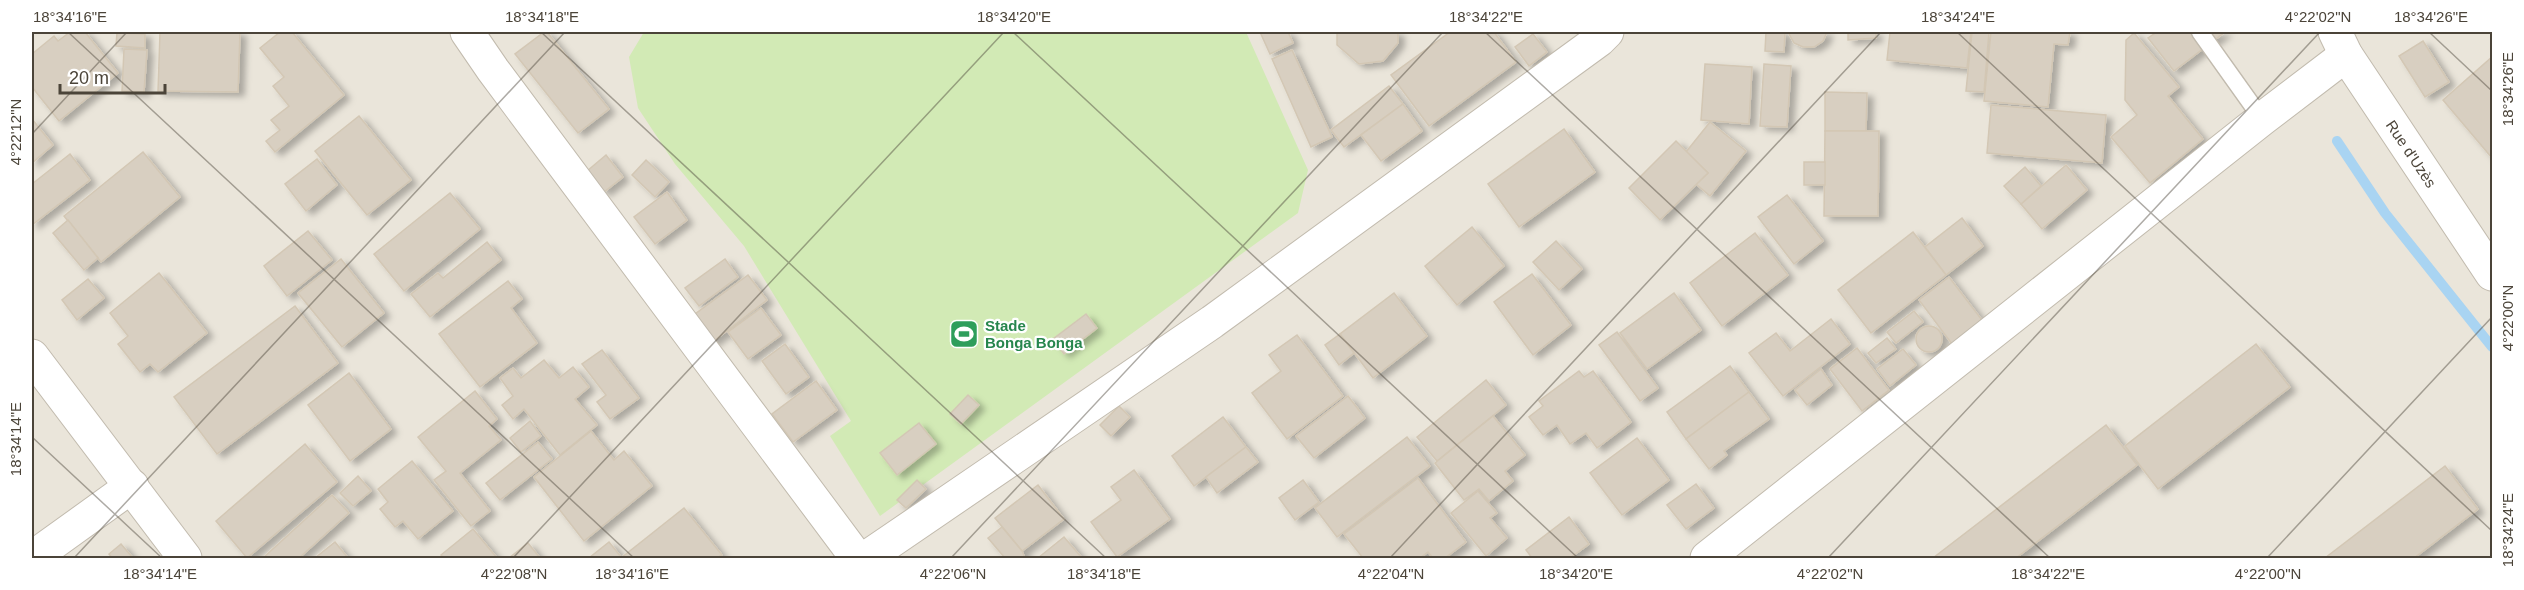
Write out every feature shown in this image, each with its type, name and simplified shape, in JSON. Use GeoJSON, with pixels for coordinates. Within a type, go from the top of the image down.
{"type":"FeatureCollection","features":[{"type":"Feature","properties":{"kind":"street"},"geometry":{"type":"LineString","coordinates":[[467,32],[857,558]]}},
{"type":"Feature","properties":{"kind":"street"},"geometry":{"type":"LineString","coordinates":[[866,558],[1212,322],[1607,32]]}},
{"type":"Feature","properties":{"kind":"street"},"geometry":{"type":"LineString","coordinates":[[1707,558],[2262,119],[2341,43]]}},
{"type":"Feature","properties":{"kind":"street","name":"Rue d'Uzès"},"geometry":{"type":"LineString","coordinates":[[2341,43],[2493,274]]}},
{"type":"Feature","properties":{"kind":"street"},"geometry":{"type":"LineString","coordinates":[[32,356],[185,558]]}},
{"type":"Feature","properties":{"kind":"street"},"geometry":{"type":"LineString","coordinates":[[32,558],[132,486]]}},
{"type":"Feature","properties":{"kind":"lane"},"geometry":{"type":"LineString","coordinates":[[2200,32],[2262,119]]}},
{"type":"Feature","properties":{"kind":"shaded area"},"geometry":{"type":"Polygon","coordinates":[[[32,32],[2492,32],[2492,558],[32,558],[32,32]]]}},
{"type":"Feature","properties":{"kind":"green space","name":"Stade Bonga Bonga"},"geometry":{"type":"Polygon","coordinates":[[[644,32],[1246,32],[1308,170],[1298,213],[880,516],[830,436],[851,421],[744,246],[675,164],[638,108],[629,57],[644,32]]]}},
{"type":"Feature","properties":{"kind":"building"},"geometry":{"type":"Polygon","coordinates":[[[70,32],[85,32],[118,73],[59,121],[32,87],[32,54],[54,36],[58,41],[70,32]]]}},
{"type":"Feature","properties":{"kind":"building"},"geometry":{"type":"Polygon","coordinates":[[[160,32],[240,32],[238,92],[158,91],[160,32]]]}},
{"type":"Feature","properties":{"kind":"building"},"geometry":{"type":"Polygon","coordinates":[[[280,32],[292,32],[344,95],[275,152],[266,141],[280,130],[271,120],[289,106],[273,86],[284,77],[260,48],[280,32]]]}},
{"type":"Feature","properties":{"kind":"building"},"geometry":{"type":"Polygon","coordinates":[[[547,32],[609,109],[578,133],[515,54],[547,32]]]}},
{"type":"Feature","properties":{"kind":"building"},"geometry":{"type":"Polygon","coordinates":[[[1260,32],[1288,32],[1293,43],[1270,54],[1260,32]]]}},
{"type":"Feature","properties":{"kind":"building"},"geometry":{"type":"Polygon","coordinates":[[[1337,32],[1398,32],[1398,43],[1383,61],[1359,64],[1337,45],[1337,32]]]}},
{"type":"Feature","properties":{"kind":"building"},"geometry":{"type":"Polygon","coordinates":[[[1450,32],[1494,32],[1516,62],[1429,126],[1391,75],[1450,32]]]}},
{"type":"Feature","properties":{"kind":"building"},"geometry":{"type":"Polygon","coordinates":[[[1766,32],[1785,32],[1784,52],[1765,51],[1766,32]]]}},
{"type":"Feature","properties":{"kind":"building"},"geometry":{"type":"Polygon","coordinates":[[[1788,32],[1827,32],[1823,41],[1814,47],[1803,47],[1794,43],[1788,32]]]}},
{"type":"Feature","properties":{"kind":"building"},"geometry":{"type":"Polygon","coordinates":[[[1848,32],[1876,32],[1876,38],[1848,40],[1848,32]]]}},
{"type":"Feature","properties":{"kind":"building"},"geometry":{"type":"Polygon","coordinates":[[[1890,32],[1971,32],[1967,68],[1887,60],[1890,32]]]}},
{"type":"Feature","properties":{"kind":"building"},"geometry":{"type":"Polygon","coordinates":[[[1972,32],[1989,32],[1984,92],[1966,91],[1972,32]]]}},
{"type":"Feature","properties":{"kind":"building"},"geometry":{"type":"Polygon","coordinates":[[[1991,32],[2070,32],[2068,45],[2054,44],[2048,107],[1984,101],[1991,32]]]}},
{"type":"Feature","properties":{"kind":"building"},"geometry":{"type":"Polygon","coordinates":[[[2157,32],[2225,32],[2174,71],[2148,38],[2157,32]]]}},
{"type":"Feature","properties":{"kind":"building"},"geometry":{"type":"Polygon","coordinates":[[[117,33],[145,34],[145,48],[116,46],[117,33]]]}},
{"type":"Feature","properties":{"kind":"building"},"geometry":{"type":"Polygon","coordinates":[[[2134,33],[2179,87],[2168,96],[2203,139],[2150,183],[2111,137],[2137,115],[2125,100],[2126,40],[2134,33]]]}},
{"type":"Feature","properties":{"kind":"building"},"geometry":{"type":"Polygon","coordinates":[[[1533,34],[1547,52],[1529,66],[1515,47],[1533,34]]]}},
{"type":"Feature","properties":{"kind":"building"},"geometry":{"type":"Polygon","coordinates":[[[2423,41],[2449,82],[2425,97],[2399,56],[2423,41]]]}},
{"type":"Feature","properties":{"kind":"building"},"geometry":{"type":"Polygon","coordinates":[[[124,49],[147,50],[144,92],[122,91],[124,49]]]}},
{"type":"Feature","properties":{"kind":"building"},"geometry":{"type":"Polygon","coordinates":[[[1292,50],[1332,137],[1311,147],[1272,59],[1292,50]]]}},
{"type":"Feature","properties":{"kind":"building"},"geometry":{"type":"Polygon","coordinates":[[[2492,57],[2492,158],[2443,100],[2492,57]]]}},
{"type":"Feature","properties":{"kind":"building"},"geometry":{"type":"Polygon","coordinates":[[[1705,64],[1752,67],[1749,124],[1701,120],[1705,64]]]}},
{"type":"Feature","properties":{"kind":"building"},"geometry":{"type":"Polygon","coordinates":[[[1764,64],[1791,66],[1787,127],[1760,126],[1764,64]]]}},
{"type":"Feature","properties":{"kind":"building"},"geometry":{"type":"Polygon","coordinates":[[[1389,86],[1403,104],[1344,147],[1331,130],[1389,86]]]}},
{"type":"Feature","properties":{"kind":"building"},"geometry":{"type":"Polygon","coordinates":[[[1825,92],[1867,93],[1866,131],[1825,131],[1825,92]]]}},
{"type":"Feature","properties":{"kind":"building"},"geometry":{"type":"Polygon","coordinates":[[[1403,104],[1422,131],[1381,161],[1361,135],[1403,104]]]}},
{"type":"Feature","properties":{"kind":"building"},"geometry":{"type":"Polygon","coordinates":[[[1991,105],[2106,115],[2102,163],[1987,153],[1991,105]]]}},
{"type":"Feature","properties":{"kind":"building"},"geometry":{"type":"Polygon","coordinates":[[[359,116],[411,180],[367,215],[315,151],[359,116]]]}},
{"type":"Feature","properties":{"kind":"building"},"geometry":{"type":"Polygon","coordinates":[[[32,119],[53,145],[32,163],[32,119]]]}},
{"type":"Feature","properties":{"kind":"building"},"geometry":{"type":"Polygon","coordinates":[[[1710,122],[1746,151],[1710,196],[1696,184],[1708,173],[1686,152],[1710,122]]]}},
{"type":"Feature","properties":{"kind":"building"},"geometry":{"type":"Polygon","coordinates":[[[1564,129],[1595,172],[1519,227],[1488,184],[1564,129]]]}},
{"type":"Feature","properties":{"kind":"building"},"geometry":{"type":"Polygon","coordinates":[[[1825,131],[1879,131],[1878,216],[1824,216],[1825,131]]]}},
{"type":"Feature","properties":{"kind":"building"},"geometry":{"type":"Polygon","coordinates":[[[1676,141],[1708,173],[1660,220],[1629,188],[1676,141]]]}},
{"type":"Feature","properties":{"kind":"building"},"geometry":{"type":"Polygon","coordinates":[[[143,152],[180,197],[101,262],[64,216],[143,152]]]}},
{"type":"Feature","properties":{"kind":"building"},"geometry":{"type":"Polygon","coordinates":[[[70,154],[90,180],[32,225],[32,184],[70,154]]]}},
{"type":"Feature","properties":{"kind":"building"},"geometry":{"type":"Polygon","coordinates":[[[606,155],[623,177],[604,192],[587,171],[606,155]]]}},
{"type":"Feature","properties":{"kind":"building"},"geometry":{"type":"Polygon","coordinates":[[[317,159],[337,185],[306,211],[285,184],[317,159]]]}},
{"type":"Feature","properties":{"kind":"building"},"geometry":{"type":"Polygon","coordinates":[[[646,160],[669,182],[655,197],[632,175],[646,160]]]}},
{"type":"Feature","properties":{"kind":"building"},"geometry":{"type":"Polygon","coordinates":[[[1804,162],[1825,162],[1825,185],[1804,185],[1804,162]]]}},
{"type":"Feature","properties":{"kind":"building"},"geometry":{"type":"Polygon","coordinates":[[[2066,165],[2087,190],[2042,229],[2021,204],[2066,165]]]}},
{"type":"Feature","properties":{"kind":"building"},"geometry":{"type":"Polygon","coordinates":[[[2025,167],[2041,186],[2021,204],[2004,186],[2025,167]]]}},
{"type":"Feature","properties":{"kind":"building"},"geometry":{"type":"Polygon","coordinates":[[[667,192],[687,220],[655,244],[634,217],[667,192]]]}},
{"type":"Feature","properties":{"kind":"building"},"geometry":{"type":"Polygon","coordinates":[[[450,193],[480,229],[404,291],[374,254],[450,193]]]}},
{"type":"Feature","properties":{"kind":"building"},"geometry":{"type":"Polygon","coordinates":[[[1787,195],[1823,241],[1794,264],[1758,217],[1787,195]]]}},
{"type":"Feature","properties":{"kind":"building"},"geometry":{"type":"Polygon","coordinates":[[[1962,218],[1983,246],[1946,275],[1925,247],[1962,218]]]}},
{"type":"Feature","properties":{"kind":"building"},"geometry":{"type":"Polygon","coordinates":[[[68,220],[98,258],[84,270],[53,233],[68,220]]]}},
{"type":"Feature","properties":{"kind":"building"},"geometry":{"type":"Polygon","coordinates":[[[1472,227],[1504,266],[1457,305],[1425,266],[1472,227]]]}},
{"type":"Feature","properties":{"kind":"building"},"geometry":{"type":"Polygon","coordinates":[[[308,231],[332,260],[287,296],[264,266],[308,231]]]}},
{"type":"Feature","properties":{"kind":"building"},"geometry":{"type":"Polygon","coordinates":[[[1913,232],[1946,275],[1871,333],[1838,290],[1913,232]]]}},
{"type":"Feature","properties":{"kind":"building"},"geometry":{"type":"Polygon","coordinates":[[[1755,233],[1788,275],[1722,326],[1690,283],[1755,233]]]}},
{"type":"Feature","properties":{"kind":"building"},"geometry":{"type":"Polygon","coordinates":[[[1556,241],[1582,269],[1559,290],[1533,262],[1556,241]]]}},
{"type":"Feature","properties":{"kind":"building"},"geometry":{"type":"Polygon","coordinates":[[[487,242],[501,260],[430,317],[411,294],[438,273],[443,278],[487,242]]]}},
{"type":"Feature","properties":{"kind":"building"},"geometry":{"type":"Polygon","coordinates":[[[341,259],[384,313],[342,347],[298,293],[341,259]]]}},
{"type":"Feature","properties":{"kind":"building"},"geometry":{"type":"Polygon","coordinates":[[[725,259],[738,277],[699,306],[685,288],[725,259]]]}},
{"type":"Feature","properties":{"kind":"building"},"geometry":{"type":"Polygon","coordinates":[[[159,273],[207,333],[158,372],[150,364],[140,372],[118,344],[128,336],[110,313],[159,273]]]}},
{"type":"Feature","properties":{"kind":"building"},"geometry":{"type":"Polygon","coordinates":[[[1532,274],[1571,325],[1533,355],[1494,302],[1532,274]]]}},
{"type":"Feature","properties":{"kind":"building"},"geometry":{"type":"Polygon","coordinates":[[[748,275],[767,300],[711,343],[691,317],[748,275]]]}},
{"type":"Feature","properties":{"kind":"building"},"geometry":{"type":"Polygon","coordinates":[[[1949,277],[1982,320],[1952,344],[1919,300],[1949,277]]]}},
{"type":"Feature","properties":{"kind":"building"},"geometry":{"type":"Polygon","coordinates":[[[88,279],[104,298],[77,320],[62,300],[88,279]]]}},
{"type":"Feature","properties":{"kind":"building"},"geometry":{"type":"Polygon","coordinates":[[[508,281],[522,299],[511,308],[537,343],[480,387],[439,334],[508,281]]]}},
{"type":"Feature","properties":{"kind":"building"},"geometry":{"type":"Polygon","coordinates":[[[1394,293],[1427,336],[1373,378],[1340,334],[1394,293]]]}},
{"type":"Feature","properties":{"kind":"building"},"geometry":{"type":"Polygon","coordinates":[[[1674,293],[1701,330],[1647,369],[1620,333],[1674,293]]]}},
{"type":"Feature","properties":{"kind":"building"},"geometry":{"type":"Polygon","coordinates":[[[295,306],[338,363],[217,454],[174,397],[295,306]]]}},
{"type":"Feature","properties":{"kind":"building"},"geometry":{"type":"Polygon","coordinates":[[[761,308],[781,335],[748,359],[728,332],[761,308]]]}},
{"type":"Feature","properties":{"kind":"building"},"geometry":{"type":"Polygon","coordinates":[[[1914,311],[1923,322],[1896,343],[1887,332],[1914,311]]]}},
{"type":"Feature","properties":{"kind":"building"},"geometry":{"type":"Polygon","coordinates":[[[1086,314],[1097,328],[1064,354],[1053,339],[1086,314]]]}},
{"type":"Feature","properties":{"kind":"building"},"geometry":{"type":"Polygon","coordinates":[[[1831,319],[1850,344],[1783,396],[1749,353],[1776,333],[1790,351],[1831,319]]]}},
{"type":"Feature","properties":{"kind":"building"},"geometry":{"type":"Polygon","coordinates":[[[1929,326],[1938,330],[1942,339],[1938,348],[1929,352],[1920,348],[1916,339],[1920,330],[1929,326]]]}},
{"type":"Feature","properties":{"kind":"building"},"geometry":{"type":"Polygon","coordinates":[[[1617,332],[1658,388],[1640,401],[1599,345],[1617,332]]]}},
{"type":"Feature","properties":{"kind":"building"},"geometry":{"type":"Polygon","coordinates":[[[1340,334],[1354,353],[1339,365],[1325,345],[1340,334]]]}},
{"type":"Feature","properties":{"kind":"building"},"geometry":{"type":"Polygon","coordinates":[[[1297,335],[1343,396],[1287,439],[1252,393],[1281,371],[1269,355],[1297,335]]]}},
{"type":"Feature","properties":{"kind":"building"},"geometry":{"type":"Polygon","coordinates":[[[1887,338],[1896,349],[1876,363],[1868,353],[1887,338]]]}},
{"type":"Feature","properties":{"kind":"building"},"geometry":{"type":"Polygon","coordinates":[[[785,344],[809,377],[786,394],[762,361],[785,344]]]}},
{"type":"Feature","properties":{"kind":"building"},"geometry":{"type":"Polygon","coordinates":[[[2256,344],[2290,387],[2158,489],[2125,446],[2256,344]]]}},
{"type":"Feature","properties":{"kind":"building"},"geometry":{"type":"Polygon","coordinates":[[[1857,348],[1889,390],[1862,411],[1830,369],[1857,348]]]}},
{"type":"Feature","properties":{"kind":"building"},"geometry":{"type":"Polygon","coordinates":[[[1903,349],[1916,365],[1890,386],[1877,369],[1903,349]]]}},
{"type":"Feature","properties":{"kind":"building"},"geometry":{"type":"Polygon","coordinates":[[[602,350],[639,398],[610,419],[597,402],[606,395],[582,364],[602,350]]]}},
{"type":"Feature","properties":{"kind":"building"},"geometry":{"type":"Polygon","coordinates":[[[544,360],[559,378],[573,367],[589,387],[575,399],[597,425],[560,455],[524,409],[513,419],[502,405],[513,396],[500,378],[513,368],[521,378],[544,360]]]}},
{"type":"Feature","properties":{"kind":"building"},"geometry":{"type":"Polygon","coordinates":[[[1730,366],[1749,392],[1686,439],[1667,412],[1730,366]]]}},
{"type":"Feature","properties":{"kind":"building"},"geometry":{"type":"Polygon","coordinates":[[[1821,369],[1832,385],[1807,405],[1795,390],[1821,369]]]}},
{"type":"Feature","properties":{"kind":"building"},"geometry":{"type":"Polygon","coordinates":[[[1579,371],[1584,377],[1593,371],[1631,422],[1597,448],[1586,433],[1570,444],[1557,425],[1543,435],[1529,417],[1543,406],[1539,401],[1579,371]]]}},
{"type":"Feature","properties":{"kind":"building"},"geometry":{"type":"Polygon","coordinates":[[[349,373],[391,429],[350,461],[308,405],[349,373]]]}},
{"type":"Feature","properties":{"kind":"building"},"geometry":{"type":"Polygon","coordinates":[[[1486,380],[1506,405],[1437,461],[1417,437],[1486,380]]]}},
{"type":"Feature","properties":{"kind":"building"},"geometry":{"type":"Polygon","coordinates":[[[816,381],[837,410],[793,442],[772,414],[816,381]]]}},
{"type":"Feature","properties":{"kind":"building"},"geometry":{"type":"Polygon","coordinates":[[[475,391],[497,419],[489,426],[501,440],[460,473],[490,511],[471,526],[434,480],[446,471],[418,437],[475,391]]]}},
{"type":"Feature","properties":{"kind":"building"},"geometry":{"type":"Polygon","coordinates":[[[1749,392],[1769,419],[1724,451],[1727,455],[1709,469],[1686,439],[1749,392]]]}},
{"type":"Feature","properties":{"kind":"building"},"geometry":{"type":"Polygon","coordinates":[[[968,395],[979,405],[961,424],[950,414],[968,395]]]}},
{"type":"Feature","properties":{"kind":"building"},"geometry":{"type":"Polygon","coordinates":[[[1348,396],[1365,418],[1314,458],[1296,436],[1348,396]]]}},
{"type":"Feature","properties":{"kind":"building"},"geometry":{"type":"Polygon","coordinates":[[[1119,406],[1130,417],[1111,436],[1100,425],[1119,406]]]}},
{"type":"Feature","properties":{"kind":"building"},"geometry":{"type":"Polygon","coordinates":[[[1493,416],[1525,455],[1505,471],[1513,481],[1489,501],[1479,489],[1464,500],[1435,463],[1493,416]]]}},
{"type":"Feature","properties":{"kind":"building"},"geometry":{"type":"Polygon","coordinates":[[[1223,417],[1246,447],[1194,486],[1172,456],[1223,417]]]}},
{"type":"Feature","properties":{"kind":"building"},"geometry":{"type":"Polygon","coordinates":[[[530,421],[541,436],[521,452],[510,438],[530,421]]]}},
{"type":"Feature","properties":{"kind":"building"},"geometry":{"type":"Polygon","coordinates":[[[919,423],[936,444],[897,475],[880,453],[919,423]]]}},
{"type":"Feature","properties":{"kind":"building"},"geometry":{"type":"Polygon","coordinates":[[[2106,425],[2137,465],[2016,558],[1933,558],[2106,425]]]}},
{"type":"Feature","properties":{"kind":"building"},"geometry":{"type":"Polygon","coordinates":[[[591,431],[614,460],[624,451],[652,486],[584,541],[534,477],[591,431]]]}},
{"type":"Feature","properties":{"kind":"building"},"geometry":{"type":"Polygon","coordinates":[[[1407,437],[1430,466],[1337,537],[1315,508],[1407,437]]]}},
{"type":"Feature","properties":{"kind":"building"},"geometry":{"type":"Polygon","coordinates":[[[1637,438],[1669,480],[1622,515],[1590,473],[1637,438]]]}},
{"type":"Feature","properties":{"kind":"building"},"geometry":{"type":"Polygon","coordinates":[[[538,442],[552,459],[500,500],[486,483],[538,442]]]}},
{"type":"Feature","properties":{"kind":"building"},"geometry":{"type":"Polygon","coordinates":[[[305,444],[337,482],[247,558],[216,521],[305,444]]]}},
{"type":"Feature","properties":{"kind":"building"},"geometry":{"type":"Polygon","coordinates":[[[1246,447],[1258,462],[1217,493],[1206,477],[1246,447]]]}},
{"type":"Feature","properties":{"kind":"building"},"geometry":{"type":"Polygon","coordinates":[[[412,461],[453,511],[418,539],[403,521],[395,527],[380,509],[388,502],[378,489],[412,461]]]}},
{"type":"Feature","properties":{"kind":"building"},"geometry":{"type":"Polygon","coordinates":[[[2445,466],[2478,509],[2414,558],[2325,558],[2445,466]]]}},
{"type":"Feature","properties":{"kind":"building"},"geometry":{"type":"Polygon","coordinates":[[[1134,470],[1170,519],[1117,557],[1091,522],[1121,500],[1111,487],[1134,470]]]}},
{"type":"Feature","properties":{"kind":"building"},"geometry":{"type":"Polygon","coordinates":[[[358,476],[371,491],[353,506],[340,493],[358,476]]]}},
{"type":"Feature","properties":{"kind":"building"},"geometry":{"type":"Polygon","coordinates":[[[1418,478],[1466,542],[1445,558],[1433,558],[1428,552],[1420,558],[1363,558],[1344,534],[1418,478]]]}},
{"type":"Feature","properties":{"kind":"building"},"geometry":{"type":"Polygon","coordinates":[[[917,480],[926,489],[906,508],[897,500],[917,480]]]}},
{"type":"Feature","properties":{"kind":"building"},"geometry":{"type":"Polygon","coordinates":[[[1303,480],[1319,502],[1295,520],[1279,498],[1303,480]]]}},
{"type":"Feature","properties":{"kind":"building"},"geometry":{"type":"Polygon","coordinates":[[[1696,484],[1714,508],[1686,529],[1667,505],[1696,484]]]}},
{"type":"Feature","properties":{"kind":"building"},"geometry":{"type":"Polygon","coordinates":[[[1038,485],[1064,519],[1022,551],[995,518],[1038,485]]]}},
{"type":"Feature","properties":{"kind":"building"},"geometry":{"type":"Polygon","coordinates":[[[1478,491],[1497,513],[1490,518],[1507,538],[1486,556],[1451,513],[1478,491]]]}},
{"type":"Feature","properties":{"kind":"building"},"geometry":{"type":"Polygon","coordinates":[[[332,495],[349,513],[299,558],[263,558],[332,495]]]}},
{"type":"Feature","properties":{"kind":"building"},"geometry":{"type":"Polygon","coordinates":[[[684,508],[722,555],[717,558],[621,558],[684,508]]]}},
{"type":"Feature","properties":{"kind":"building"},"geometry":{"type":"Polygon","coordinates":[[[1569,517],[1589,544],[1570,558],[1532,558],[1526,550],[1569,517]]]}},
{"type":"Feature","properties":{"kind":"building"},"geometry":{"type":"Polygon","coordinates":[[[1002,527],[1025,558],[1005,558],[988,538],[1002,527]]]}},
{"type":"Feature","properties":{"kind":"building"},"geometry":{"type":"Polygon","coordinates":[[[473,529],[497,558],[444,558],[441,555],[473,529]]]}},
{"type":"Feature","properties":{"kind":"building"},"geometry":{"type":"Polygon","coordinates":[[[1064,537],[1082,558],[1038,558],[1064,537]]]}},
{"type":"Feature","properties":{"kind":"building"},"geometry":{"type":"Polygon","coordinates":[[[335,542],[348,558],[315,558],[335,542]]]}},
{"type":"Feature","properties":{"kind":"building"},"geometry":{"type":"Polygon","coordinates":[[[609,542],[621,557],[589,558],[609,542]]]}},
{"type":"Feature","properties":{"kind":"building"},"geometry":{"type":"Polygon","coordinates":[[[528,543],[540,558],[509,558],[528,543]]]}},
{"type":"Feature","properties":{"kind":"building"},"geometry":{"type":"Polygon","coordinates":[[[121,544],[131,558],[112,558],[109,554],[121,544]]]}},
{"type":"Feature","properties":{"kind":"waterway"},"geometry":{"type":"LineString","coordinates":[[2337,141],[2385,213],[2492,347]]}},
{"type":"Feature","properties":{"kind":"place","name":"Stade Bonga Bonga"},"geometry":{"type":"Point","coordinates":[964,334]}}]}
